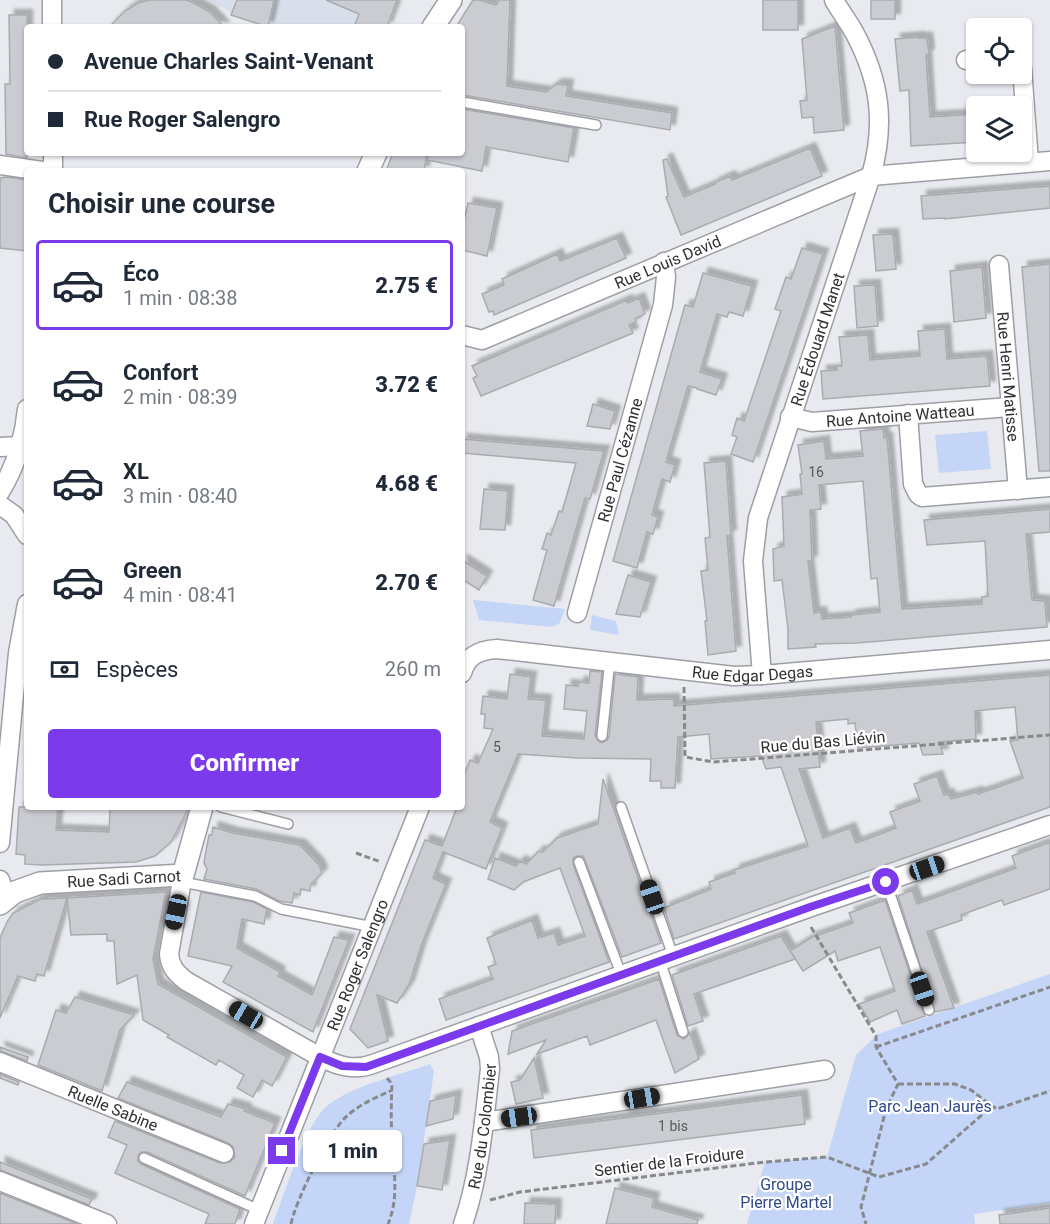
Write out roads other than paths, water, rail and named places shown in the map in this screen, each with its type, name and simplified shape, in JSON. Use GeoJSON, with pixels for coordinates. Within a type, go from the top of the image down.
{"type":"FeatureCollection","features":[{"type":"Feature","properties":{"kind":"street"},"geometry":{"type":"LineString","coordinates":[[52,0],[52,24]]}},
{"type":"Feature","properties":{"kind":"street"},"geometry":{"type":"LineString","coordinates":[[435,24],[451,0]]}},
{"type":"Feature","properties":{"kind":"street","name":"Rue Édouard Manet"},"geometry":{"type":"LineString","coordinates":[[762,675],[753,574],[754,547],[761,505],[871,176],[879,144],[880,126],[876,85],[862,47],[834,3]]}},
{"type":"Feature","properties":{"kind":"street","name":"Rue Louis David"},"geometry":{"type":"LineString","coordinates":[[1032,162],[1050,160]]}},
{"type":"Feature","properties":{"kind":"street","name":"Rue Louis David"},"geometry":{"type":"LineString","coordinates":[[465,336],[482,340],[871,176],[1029,162]]}},
{"type":"Feature","properties":{"kind":"street"},"geometry":{"type":"LineString","coordinates":[[0,165],[24,168]]}},
{"type":"Feature","properties":{"kind":"street","name":"Rue Paul Cézanne"},"geometry":{"type":"LineString","coordinates":[[577,613],[663,305],[666,276],[664,262]]}},
{"type":"Feature","properties":{"kind":"street","name":"Rue Henri Matisse"},"geometry":{"type":"LineString","coordinates":[[999,265],[1018,490]]}},
{"type":"Feature","properties":{"kind":"street","name":"Rue Antoine Watteau"},"geometry":{"type":"LineString","coordinates":[[790,417],[812,422],[1010,407]]}},
{"type":"Feature","properties":{"kind":"street"},"geometry":{"type":"LineString","coordinates":[[908,414],[913,484],[918,494],[928,498],[1050,487]]}},
{"type":"Feature","properties":{"kind":"street"},"geometry":{"type":"LineString","coordinates":[[0,492],[14,466],[24,428]]}},
{"type":"Feature","properties":{"kind":"street"},"geometry":{"type":"LineString","coordinates":[[0,447],[21,446]]}},
{"type":"Feature","properties":{"kind":"street"},"geometry":{"type":"LineString","coordinates":[[0,505],[14,515],[24,530]]}},
{"type":"Feature","properties":{"kind":"street"},"geometry":{"type":"LineString","coordinates":[[0,843],[18,653],[24,620]]}},
{"type":"Feature","properties":{"kind":"street","name":"Rue Edgar Degas"},"geometry":{"type":"LineString","coordinates":[[465,666],[468,659],[476,653],[497,649],[727,675],[762,675],[1050,650]]}},
{"type":"Feature","properties":{"kind":"street","name":"Rue Sadi Carnot"},"geometry":{"type":"LineString","coordinates":[[2,894],[40,883],[182,878],[201,810]]}},
{"type":"Feature","properties":{"kind":"street","name":"Rue Roger Salengro"},"geometry":{"type":"LineString","coordinates":[[256,1217],[419,810]]}},
{"type":"Feature","properties":{"kind":"street"},"geometry":{"type":"LineString","coordinates":[[182,878],[169,954],[169,961],[174,970],[186,981],[320,1057],[351,1068],[373,1064],[810,907],[1050,825]]}},
{"type":"Feature","properties":{"kind":"street","name":"Rue du Colombier"},"geometry":{"type":"LineString","coordinates":[[463,1224],[470,1206],[484,1122],[490,1062],[479,1026]]}},
{"type":"Feature","properties":{"kind":"street","name":"Ruelle Sabine"},"geometry":{"type":"LineString","coordinates":[[0,1062],[224,1153]]}},
{"type":"Feature","properties":{"kind":"street"},"geometry":{"type":"LineString","coordinates":[[484,1122],[825,1070]]}},
{"type":"Feature","properties":{"kind":"street"},"geometry":{"type":"LineString","coordinates":[[0,1181],[107,1224]]}},
{"type":"Feature","properties":{"kind":"lane"},"geometry":{"type":"LineString","coordinates":[[465,103],[596,125]]}},
{"type":"Feature","properties":{"kind":"lane"},"geometry":{"type":"LineString","coordinates":[[602,736],[610,660]]}},
{"type":"Feature","properties":{"kind":"lane"},"geometry":{"type":"LineString","coordinates":[[621,807],[666,958],[683,1032]]}},
{"type":"Feature","properties":{"kind":"lane"},"geometry":{"type":"LineString","coordinates":[[233,810],[288,824]]}},
{"type":"Feature","properties":{"kind":"lane"},"geometry":{"type":"LineString","coordinates":[[579,861],[621,974]]}},
{"type":"Feature","properties":{"kind":"lane"},"geometry":{"type":"LineString","coordinates":[[182,878],[255,896],[280,909],[373,927]]}},
{"type":"Feature","properties":{"kind":"lane"},"geometry":{"type":"LineString","coordinates":[[886,882],[929,1011]]}},
{"type":"Feature","properties":{"kind":"lane"},"geometry":{"type":"LineString","coordinates":[[144,1158],[256,1217]]}},
{"type":"Feature","properties":{"kind":"park label","name":"Parc Jean Jaurès"},"geometry":{"type":"Point","coordinates":[930,1106]}},
{"type":"Feature","properties":{"kind":"park label","name":"Groupe Pierre Martel"},"geometry":{"type":"Point","coordinates":[786,1193]}}]}
